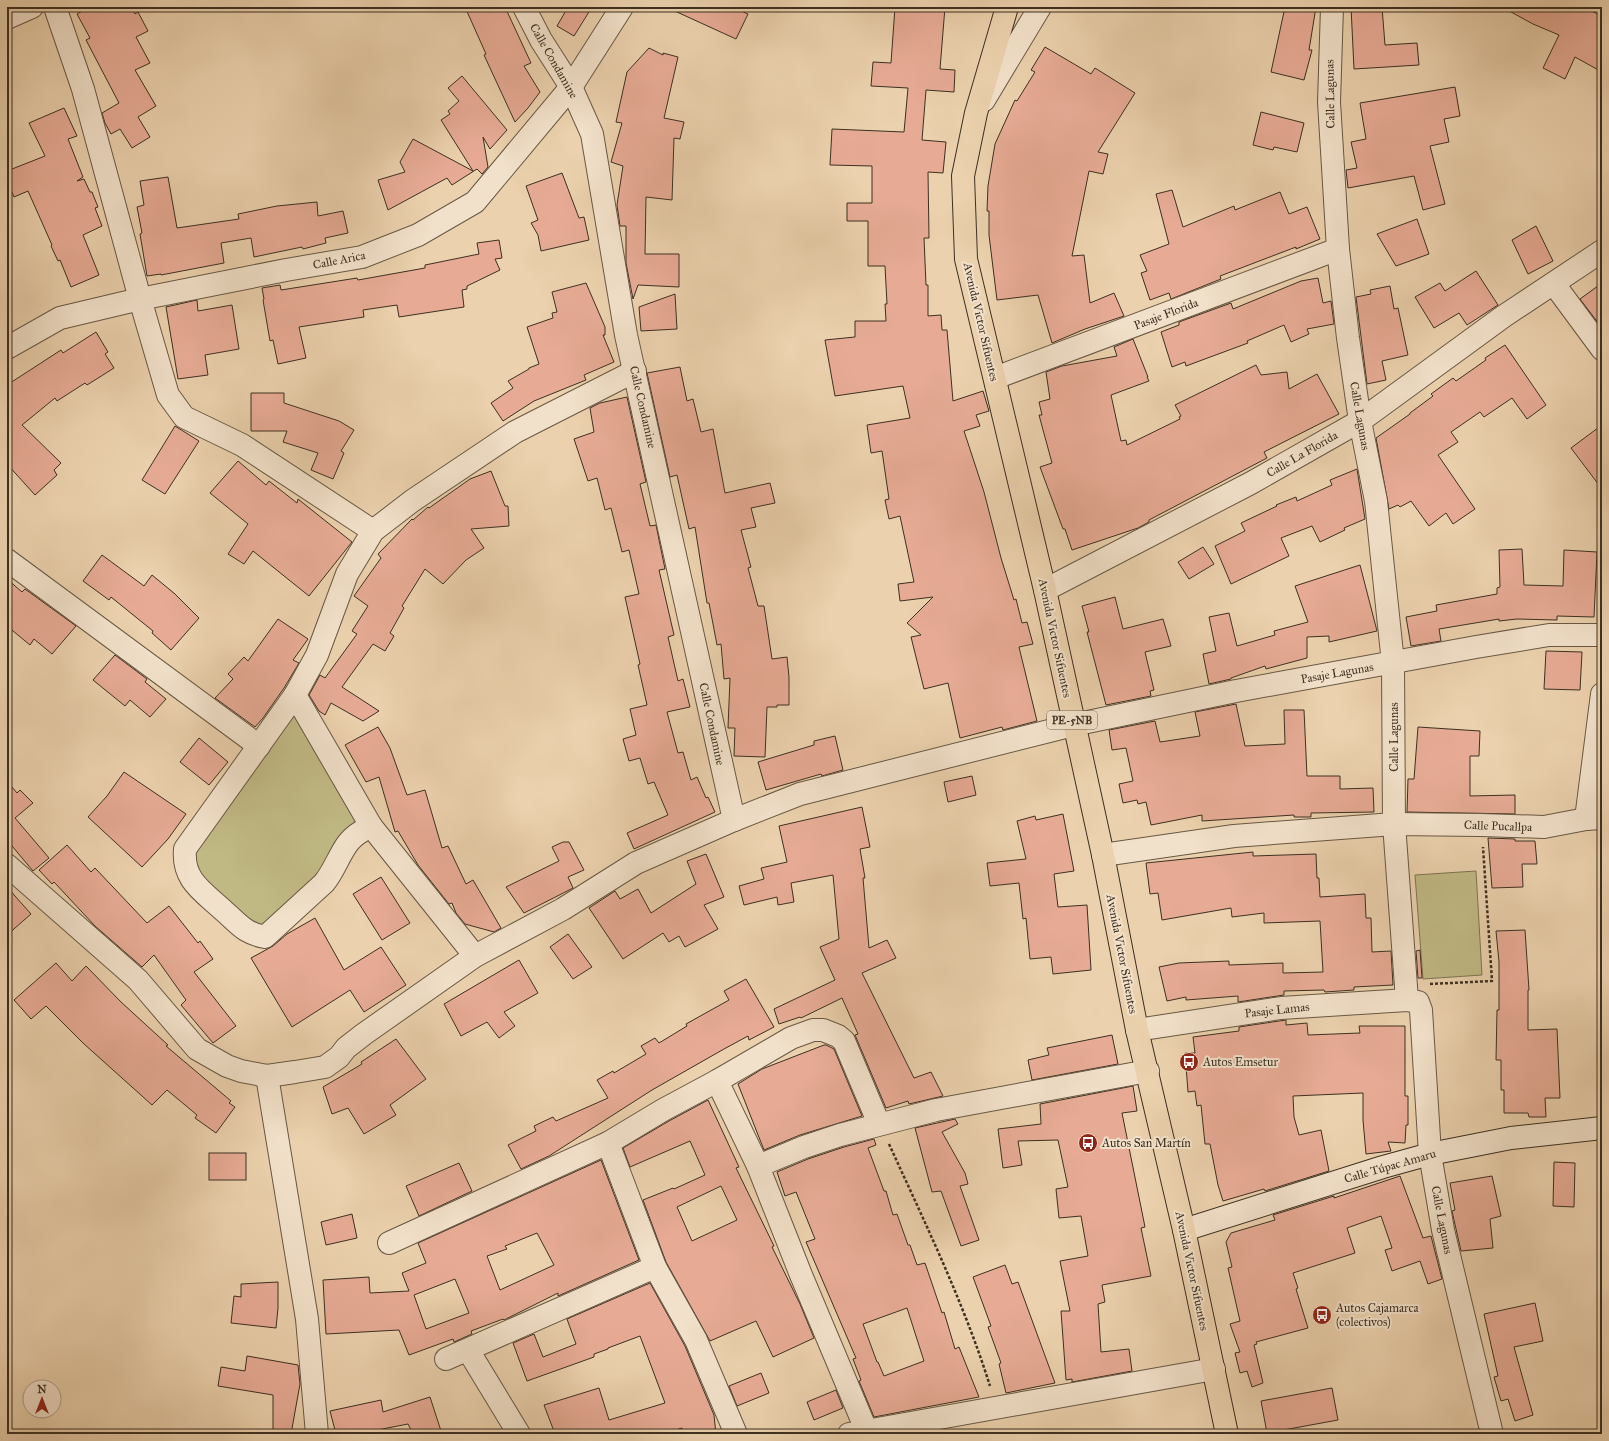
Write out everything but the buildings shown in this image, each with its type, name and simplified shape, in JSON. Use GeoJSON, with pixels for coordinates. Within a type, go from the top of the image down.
{"type":"FeatureCollection","features":[{"type":"Feature","properties":{"kind":"highway","name":"Avenida Victor Sifuentes"},"geometry":{"type":"LineString","coordinates":[[1007,7],[976,112],[962,176],[966,259],[1045,590],[1073,725],[1103,855],[1137,1030],[1148,1071],[1184,1230],[1227,1434]]}},
{"type":"Feature","properties":{"kind":"street"},"geometry":{"type":"LineString","coordinates":[[7,18],[32,7]]}},
{"type":"Feature","properties":{"kind":"street"},"geometry":{"type":"LineString","coordinates":[[55,7],[83,89],[140,299],[168,395],[184,417],[242,445],[373,530]]}},
{"type":"Feature","properties":{"kind":"street","name":"Calle Condamine"},"geometry":{"type":"LineString","coordinates":[[524,7],[571,87],[592,134],[626,335],[734,820]]}},
{"type":"Feature","properties":{"kind":"street","name":"Calle Arica"},"geometry":{"type":"LineString","coordinates":[[7,348],[60,318],[140,299],[286,270],[362,257],[418,235],[475,202],[571,87],[622,7]]}},
{"type":"Feature","properties":{"kind":"street"},"geometry":{"type":"LineString","coordinates":[[976,112],[1040,7]]}},
{"type":"Feature","properties":{"kind":"street","name":"Calle Lagunas"},"geometry":{"type":"LineString","coordinates":[[1332,7],[1329,102],[1338,250],[1348,338],[1360,421],[1376,501],[1393,663],[1394,824],[1410,996],[1421,1010],[1430,1154],[1443,1230],[1492,1434]]}},
{"type":"Feature","properties":{"kind":"street","name":"Pasaje Florida"},"geometry":{"type":"LineString","coordinates":[[995,378],[1338,250]]}},
{"type":"Feature","properties":{"kind":"street","name":"Calle La Florida"},"geometry":{"type":"LineString","coordinates":[[1045,590],[1251,483],[1360,421],[1504,316],[1602,251]]}},
{"type":"Feature","properties":{"kind":"street"},"geometry":{"type":"LineString","coordinates":[[1554,284],[1602,349]]}},
{"type":"Feature","properties":{"kind":"street"},"geometry":{"type":"LineString","coordinates":[[371,826],[356,835],[348,843],[331,874],[324,883],[265,937],[246,931],[196,886],[189,875],[185,860],[185,849],[295,695],[317,655],[347,574],[373,530],[412,501],[515,432],[635,371]]}},
{"type":"Feature","properties":{"kind":"street"},"geometry":{"type":"LineString","coordinates":[[7,560],[259,746]]}},
{"type":"Feature","properties":{"kind":"street","name":"Pasaje Lagunas"},"geometry":{"type":"LineString","coordinates":[[7,865],[138,980],[197,1049],[227,1066],[241,1071],[267,1076],[295,1072],[325,1067],[339,1057],[346,1048],[364,1034],[475,956],[563,909],[636,863],[734,820],[800,794],[1073,725],[1236,691],[1476,647],[1549,636],[1602,634]]}},
{"type":"Feature","properties":{"kind":"street"},"geometry":{"type":"LineString","coordinates":[[1594,819],[1602,694]]}},
{"type":"Feature","properties":{"kind":"street"},"geometry":{"type":"LineString","coordinates":[[295,695],[371,826],[475,956]]}},
{"type":"Feature","properties":{"kind":"street","name":"Calle Pucallpa"},"geometry":{"type":"LineString","coordinates":[[1103,855],[1234,836],[1394,824],[1544,827],[1594,819]]}},
{"type":"Feature","properties":{"kind":"street","name":"Pasaje Lamas"},"geometry":{"type":"LineString","coordinates":[[1137,1030],[1281,1008],[1410,996]]}},
{"type":"Feature","properties":{"kind":"street"},"geometry":{"type":"LineString","coordinates":[[389,1243],[608,1143],[663,1110],[718,1082],[791,1038],[813,1030],[822,1030],[838,1036],[844,1041],[879,1124]]}},
{"type":"Feature","properties":{"kind":"street"},"geometry":{"type":"LineString","coordinates":[[758,1166],[804,1147],[840,1135],[936,1110],[1148,1071]]}},
{"type":"Feature","properties":{"kind":"street"},"geometry":{"type":"LineString","coordinates":[[267,1076],[307,1319],[317,1434]]}},
{"type":"Feature","properties":{"kind":"street"},"geometry":{"type":"LineString","coordinates":[[718,1082],[758,1166],[801,1275],[858,1433],[1214,1369]]}},
{"type":"Feature","properties":{"kind":"street","name":"Calle Túpac Amaru"},"geometry":{"type":"LineString","coordinates":[[1184,1230],[1382,1167],[1430,1154],[1511,1138],[1602,1128]]}},
{"type":"Feature","properties":{"kind":"street"},"geometry":{"type":"LineString","coordinates":[[608,1143],[655,1267],[696,1340],[736,1434]]}},
{"type":"Feature","properties":{"kind":"street"},"geometry":{"type":"LineString","coordinates":[[446,1359],[655,1267]]}},
{"type":"Feature","properties":{"kind":"street"},"geometry":{"type":"LineString","coordinates":[[468,1350],[519,1434]]}},
{"type":"Feature","properties":{"kind":"path"},"geometry":{"type":"LineString","coordinates":[[1410,996],[1492,981],[1482,825]]}},
{"type":"Feature","properties":{"kind":"path"},"geometry":{"type":"LineString","coordinates":[[879,1124],[924,1220],[977,1345],[997,1408]]}},
{"type":"Feature","properties":{"kind":"shaded area"},"geometry":{"type":"Polygon","coordinates":[[[295,695],[371,826],[265,937],[186,866],[295,695]]]}},
{"type":"Feature","properties":{"kind":"shaded area"},"geometry":{"type":"Polygon","coordinates":[[[1476,871],[1482,975],[1423,979],[1415,875],[1476,871]]]}},
{"type":"Feature","properties":{"kind":"place","name":"Autos Emsetur"},"geometry":{"type":"Point","coordinates":[1189,1062]}},
{"type":"Feature","properties":{"kind":"place","name":"Autos San Martín"},"geometry":{"type":"Point","coordinates":[1088,1143]}},
{"type":"Feature","properties":{"kind":"place","name":"Autos Cajamarca (colectivos)"},"geometry":{"type":"Point","coordinates":[1322,1315]}}]}
